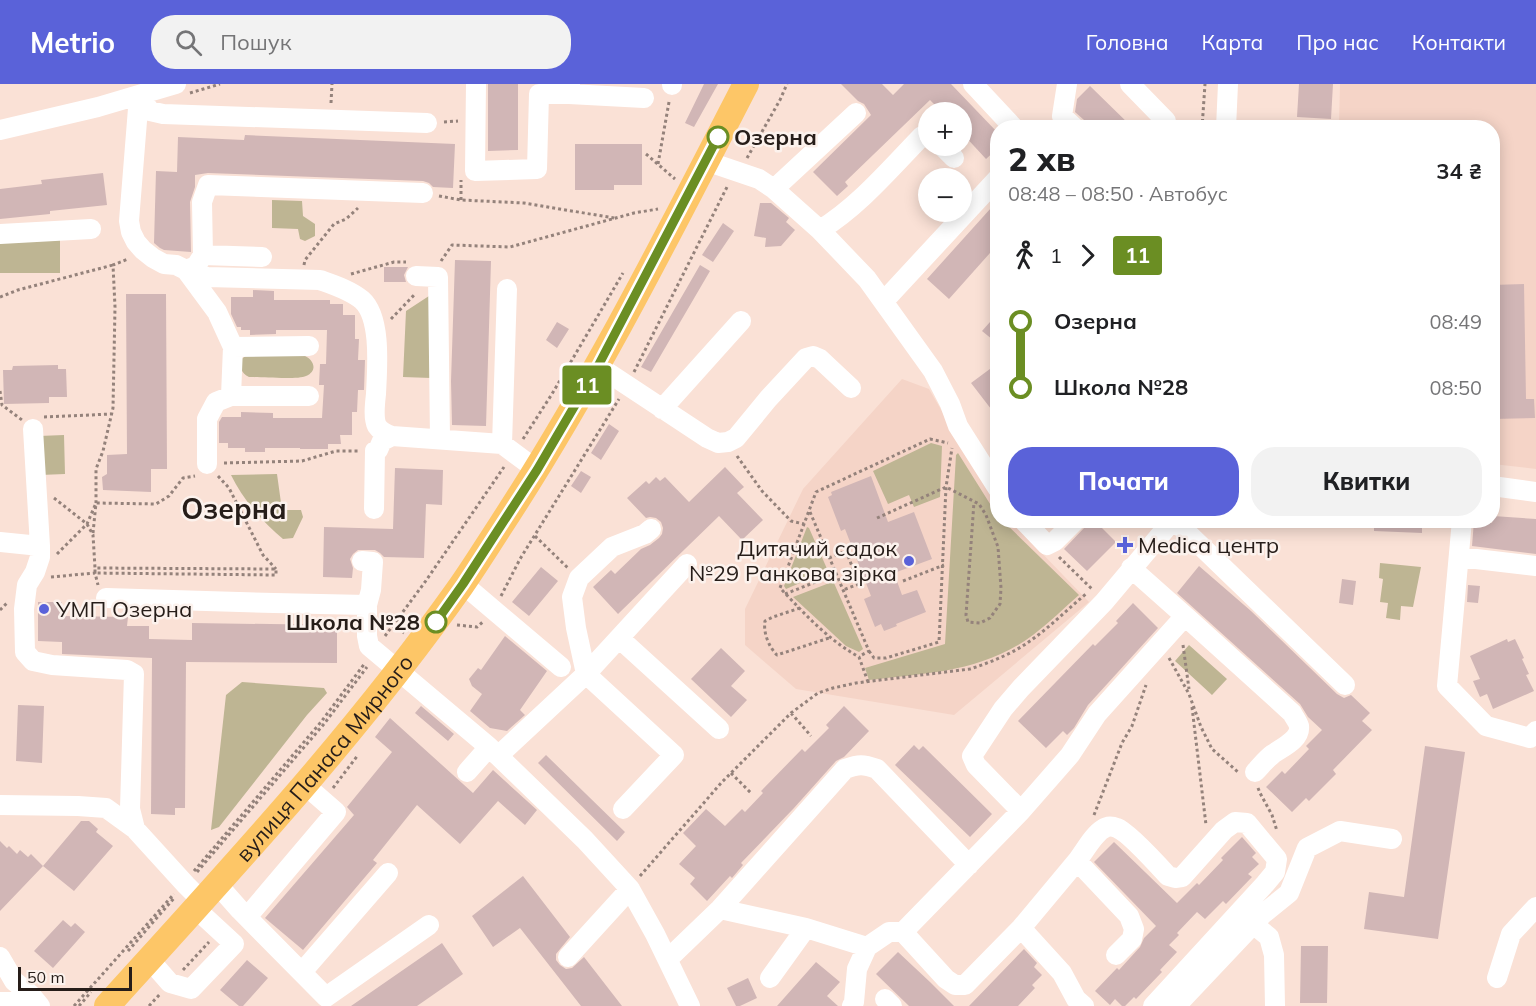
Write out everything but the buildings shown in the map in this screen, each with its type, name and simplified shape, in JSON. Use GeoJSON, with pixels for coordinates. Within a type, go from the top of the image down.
{"type":"FeatureCollection","features":[{"type":"Feature","properties":{"kind":"main road","name":"вулиця Панаса Мирного"},"geometry":{"type":"LineString","coordinates":[[107,1006],[149,959],[197,892],[305,785],[398,672],[463,584],[537,470],[598,366],[746,84]]}},
{"type":"Feature","properties":{"kind":"street"},"geometry":{"type":"LineString","coordinates":[[0,130],[98,107],[176,84]]}},
{"type":"Feature","properties":{"kind":"street"},"geometry":{"type":"LineString","coordinates":[[476,84],[475,171],[537,169],[539,94],[569,89],[645,98]]}},
{"type":"Feature","properties":{"kind":"street"},"geometry":{"type":"LineString","coordinates":[[974,84],[1007,120]]}},
{"type":"Feature","properties":{"kind":"street"},"geometry":{"type":"LineString","coordinates":[[1066,120],[1062,116],[1067,84]]}},
{"type":"Feature","properties":{"kind":"street"},"geometry":{"type":"LineString","coordinates":[[1130,84],[1165,120]]}},
{"type":"Feature","properties":{"kind":"street"},"geometry":{"type":"LineString","coordinates":[[1226,120],[1228,84]]}},
{"type":"Feature","properties":{"kind":"street"},"geometry":{"type":"LineString","coordinates":[[140,96],[150,111],[163,114],[427,123]]}},
{"type":"Feature","properties":{"kind":"street"},"geometry":{"type":"LineString","coordinates":[[140,96],[129,221],[136,242],[146,252],[164,264],[176,265],[207,277],[320,280],[336,285],[363,301],[371,314],[378,357],[375,407],[377,425],[384,433],[392,436],[440,439],[508,449],[537,470]]}},
{"type":"Feature","properties":{"kind":"street"},"geometry":{"type":"LineString","coordinates":[[774,189],[856,113]]}},
{"type":"Feature","properties":{"kind":"street"},"geometry":{"type":"LineString","coordinates":[[820,230],[850,208],[918,140]]}},
{"type":"Feature","properties":{"kind":"street"},"geometry":{"type":"LineString","coordinates":[[706,161],[759,179],[774,189],[820,230],[867,279],[933,370],[958,426],[990,476]]}},
{"type":"Feature","properties":{"kind":"street"},"geometry":{"type":"LineString","coordinates":[[186,270],[196,266],[203,255],[202,202],[208,185],[423,194]]}},
{"type":"Feature","properties":{"kind":"street"},"geometry":{"type":"LineString","coordinates":[[884,301],[990,187]]}},
{"type":"Feature","properties":{"kind":"street"},"geometry":{"type":"LineString","coordinates":[[0,234],[91,229]]}},
{"type":"Feature","properties":{"kind":"street"},"geometry":{"type":"LineString","coordinates":[[203,255],[262,257]]}},
{"type":"Feature","properties":{"kind":"street"},"geometry":{"type":"LineString","coordinates":[[186,270],[217,312],[233,347],[231,396]]}},
{"type":"Feature","properties":{"kind":"street"},"geometry":{"type":"LineString","coordinates":[[420,272],[438,277],[440,439]]}},
{"type":"Feature","properties":{"kind":"street"},"geometry":{"type":"LineString","coordinates":[[507,289],[508,449]]}},
{"type":"Feature","properties":{"kind":"street"},"geometry":{"type":"LineString","coordinates":[[663,409],[741,321]]}},
{"type":"Feature","properties":{"kind":"street"},"geometry":{"type":"LineString","coordinates":[[233,347],[309,346]]}},
{"type":"Feature","properties":{"kind":"street"},"geometry":{"type":"LineString","coordinates":[[598,366],[718,443],[736,438],[806,358],[813,356],[820,359],[851,388]]}},
{"type":"Feature","properties":{"kind":"street"},"geometry":{"type":"LineString","coordinates":[[207,464],[207,419],[216,402],[231,396],[309,396]]}},
{"type":"Feature","properties":{"kind":"street"},"geometry":{"type":"LineString","coordinates":[[33,429],[36,484],[47,552]]}},
{"type":"Feature","properties":{"kind":"street"},"geometry":{"type":"LineString","coordinates":[[374,509],[375,451],[378,450],[382,441],[392,436]]}},
{"type":"Feature","properties":{"kind":"street"},"geometry":{"type":"LineString","coordinates":[[1500,487],[1536,492]]}},
{"type":"Feature","properties":{"kind":"street"},"geometry":{"type":"LineString","coordinates":[[1031,528],[1047,545],[1055,541],[1068,528]]}},
{"type":"Feature","properties":{"kind":"street"},"geometry":{"type":"LineString","coordinates":[[1021,811],[976,765],[972,756],[1004,709],[1098,596],[1131,568],[1167,528]]}},
{"type":"Feature","properties":{"kind":"street"},"geometry":{"type":"LineString","coordinates":[[1182,528],[1346,685]]}},
{"type":"Feature","properties":{"kind":"street"},"geometry":{"type":"LineString","coordinates":[[1461,528],[1446,686],[1486,726],[1530,738],[1536,731]]}},
{"type":"Feature","properties":{"kind":"street"},"geometry":{"type":"LineString","coordinates":[[623,809],[674,755],[586,674],[572,597],[579,578],[612,547],[645,534],[651,529]]}},
{"type":"Feature","properties":{"kind":"street"},"geometry":{"type":"LineString","coordinates":[[0,542],[47,552]]}},
{"type":"Feature","properties":{"kind":"street"},"geometry":{"type":"LineString","coordinates":[[47,552],[40,557],[27,585],[24,609],[26,652],[33,661],[52,665],[127,670],[134,674],[130,809],[135,828]]}},
{"type":"Feature","properties":{"kind":"street"},"geometry":{"type":"LineString","coordinates":[[1459,557],[1536,566]]}},
{"type":"Feature","properties":{"kind":"street"},"geometry":{"type":"LineString","coordinates":[[362,561],[373,562],[371,590],[367,605],[369,646],[494,752],[585,840],[630,889],[668,959],[690,1006]]}},
{"type":"Feature","properties":{"kind":"street"},"geometry":{"type":"LineString","coordinates":[[467,772],[586,674],[687,564]]}},
{"type":"Feature","properties":{"kind":"street"},"geometry":{"type":"LineString","coordinates":[[1131,568],[1292,713],[1299,727],[1299,733],[1288,745],[1272,755],[1251,779]]}},
{"type":"Feature","properties":{"kind":"street"},"geometry":{"type":"LineString","coordinates":[[463,584],[561,667]]}},
{"type":"Feature","properties":{"kind":"street"},"geometry":{"type":"LineString","coordinates":[[106,598],[367,605]]}},
{"type":"Feature","properties":{"kind":"street"},"geometry":{"type":"LineString","coordinates":[[852,1006],[857,969],[867,947],[889,932],[903,932],[1021,811],[1070,755],[1097,714],[1184,617]]}},
{"type":"Feature","properties":{"kind":"street"},"geometry":{"type":"LineString","coordinates":[[619,638],[719,729]]}},
{"type":"Feature","properties":{"kind":"street"},"geometry":{"type":"LineString","coordinates":[[668,959],[720,909],[845,769],[857,765],[867,765],[877,769],[969,865]]}},
{"type":"Feature","properties":{"kind":"street"},"geometry":{"type":"LineString","coordinates":[[247,917],[336,812],[305,785]]}},
{"type":"Feature","properties":{"kind":"street"},"geometry":{"type":"LineString","coordinates":[[0,805],[106,808],[135,828],[197,892],[234,944],[191,989],[170,983],[149,959]]}},
{"type":"Feature","properties":{"kind":"street"},"geometry":{"type":"LineString","coordinates":[[903,932],[946,979],[955,985],[965,985],[1021,928],[1098,833],[1111,826],[1126,834],[1168,876],[1175,878],[1182,877],[1224,830],[1235,822],[1247,823],[1276,865]]}},
{"type":"Feature","properties":{"kind":"street"},"geometry":{"type":"LineString","coordinates":[[1176,1006],[1258,919],[1289,893],[1307,848],[1340,831],[1392,839]]}},
{"type":"Feature","properties":{"kind":"street"},"geometry":{"type":"LineString","coordinates":[[1077,861],[1129,916],[1134,929],[1132,939],[1116,955]]}},
{"type":"Feature","properties":{"kind":"street"},"geometry":{"type":"LineString","coordinates":[[1275,1006],[1274,955],[1269,937],[1258,919],[1276,865]]}},
{"type":"Feature","properties":{"kind":"street"},"geometry":{"type":"LineString","coordinates":[[1153,1006],[1265,884],[1276,865]]}},
{"type":"Feature","properties":{"kind":"street"},"geometry":{"type":"LineString","coordinates":[[302,972],[388,873]]}},
{"type":"Feature","properties":{"kind":"street"},"geometry":{"type":"LineString","coordinates":[[568,957],[630,889]]}},
{"type":"Feature","properties":{"kind":"street"},"geometry":{"type":"LineString","coordinates":[[197,892],[247,917],[326,997],[429,925]]}},
{"type":"Feature","properties":{"kind":"street"},"geometry":{"type":"LineString","coordinates":[[1497,978],[1511,934],[1536,907]]}},
{"type":"Feature","properties":{"kind":"street"},"geometry":{"type":"LineString","coordinates":[[720,909],[806,928],[867,947]]}},
{"type":"Feature","properties":{"kind":"street"},"geometry":{"type":"LineString","coordinates":[[770,978],[806,928]]}},
{"type":"Feature","properties":{"kind":"street"},"geometry":{"type":"LineString","coordinates":[[1021,928],[1062,973],[1076,999],[1084,1006]]}},
{"type":"Feature","properties":{"kind":"street"},"geometry":{"type":"LineString","coordinates":[[0,957],[14,981],[36,1000]]}},
{"type":"Feature","properties":{"kind":"street"},"geometry":{"type":"LineString","coordinates":[[0,1002],[36,1000]]}},
{"type":"Feature","properties":{"kind":"path"},"geometry":{"type":"LineString","coordinates":[[739,172],[787,84]]}},
{"type":"Feature","properties":{"kind":"path"},"geometry":{"type":"LineString","coordinates":[[1203,120],[1205,84]]}},
{"type":"Feature","properties":{"kind":"path"},"geometry":{"type":"LineString","coordinates":[[658,164],[672,85]]}},
{"type":"Feature","properties":{"kind":"path"},"geometry":{"type":"LineString","coordinates":[[427,123],[462,120]]}},
{"type":"Feature","properties":{"kind":"path"},"geometry":{"type":"LineString","coordinates":[[646,154],[675,179]]}},
{"type":"Feature","properties":{"kind":"path"},"geometry":{"type":"LineString","coordinates":[[461,177],[461,200]]}},
{"type":"Feature","properties":{"kind":"path"},"geometry":{"type":"LineString","coordinates":[[302,280],[305,260],[334,224],[346,219],[358,208],[362,192]]}},
{"type":"Feature","properties":{"kind":"path"},"geometry":{"type":"LineString","coordinates":[[423,194],[461,200],[524,203],[615,218]]}},
{"type":"Feature","properties":{"kind":"path"},"geometry":{"type":"LineString","coordinates":[[420,272],[452,245],[510,247],[615,218],[659,209],[654,219]]}},
{"type":"Feature","properties":{"kind":"path"},"geometry":{"type":"LineString","coordinates":[[0,297],[112,265],[146,252]]}},
{"type":"Feature","properties":{"kind":"path"},"geometry":{"type":"LineString","coordinates":[[350,275],[394,262],[420,272]]}},
{"type":"Feature","properties":{"kind":"path"},"geometry":{"type":"LineString","coordinates":[[95,573],[93,535],[96,469],[113,408],[115,307],[112,265]]}},
{"type":"Feature","properties":{"kind":"path"},"geometry":{"type":"LineString","coordinates":[[79,1006],[197,892],[375,652],[424,582],[508,449],[552,394],[626,268]]}},
{"type":"Feature","properties":{"kind":"path"},"geometry":{"type":"LineString","coordinates":[[376,335],[422,286],[420,272]]}},
{"type":"Feature","properties":{"kind":"path"},"geometry":{"type":"LineString","coordinates":[[0,391],[2,405],[33,429],[43,417],[111,414]]}},
{"type":"Feature","properties":{"kind":"path"},"geometry":{"type":"LineString","coordinates":[[809,510],[868,651],[874,658],[886,658],[939,642],[946,487],[952,444],[930,439],[816,492],[809,510],[780,588],[830,638],[859,657],[868,682]]}},
{"type":"Feature","properties":{"kind":"path"},"geometry":{"type":"LineString","coordinates":[[728,442],[762,491],[791,520],[804,524]]}},
{"type":"Feature","properties":{"kind":"path"},"geometry":{"type":"LineString","coordinates":[[207,464],[302,461],[336,451],[375,451]]}},
{"type":"Feature","properties":{"kind":"path"},"geometry":{"type":"LineString","coordinates":[[96,503],[156,504],[169,496],[183,478],[202,476],[207,464]]}},
{"type":"Feature","properties":{"kind":"path"},"geometry":{"type":"LineString","coordinates":[[0,610],[27,585],[51,577],[95,573],[276,575],[276,569],[263,555],[229,488],[207,464]]}},
{"type":"Feature","properties":{"kind":"path"},"geometry":{"type":"LineString","coordinates":[[36,484],[87,524],[93,535]]}},
{"type":"Feature","properties":{"kind":"path"},"geometry":{"type":"LineString","coordinates":[[946,487],[979,504],[990,526]]}},
{"type":"Feature","properties":{"kind":"path"},"geometry":{"type":"LineString","coordinates":[[877,518],[946,487]]}},
{"type":"Feature","properties":{"kind":"path"},"geometry":{"type":"LineString","coordinates":[[974,501],[966,615],[968,622],[980,623],[990,618],[1000,604],[998,547],[991,528]]}},
{"type":"Feature","properties":{"kind":"path"},"geometry":{"type":"LineString","coordinates":[[47,552],[87,524],[96,503]]}},
{"type":"Feature","properties":{"kind":"path"},"geometry":{"type":"LineString","coordinates":[[535,536],[579,578]]}},
{"type":"Feature","properties":{"kind":"path"},"geometry":{"type":"LineString","coordinates":[[630,889],[731,773],[791,713],[818,693],[868,682],[954,672],[985,664],[1029,642],[1098,596],[1047,545]]}},
{"type":"Feature","properties":{"kind":"path"},"geometry":{"type":"LineString","coordinates":[[829,558],[846,551],[859,584],[843,590]]}},
{"type":"Feature","properties":{"kind":"path"},"geometry":{"type":"LineString","coordinates":[[903,581],[944,565]]}},
{"type":"Feature","properties":{"kind":"path"},"geometry":{"type":"LineString","coordinates":[[95,568],[276,569]]}},
{"type":"Feature","properties":{"kind":"path"},"geometry":{"type":"LineString","coordinates":[[786,594],[836,574]]}},
{"type":"Feature","properties":{"kind":"path"},"geometry":{"type":"LineString","coordinates":[[800,608],[765,621],[764,628],[771,650],[777,655],[830,638]]}},
{"type":"Feature","properties":{"kind":"path"},"geometry":{"type":"LineString","coordinates":[[1184,617],[1179,635],[1184,646],[1189,694]]}},
{"type":"Feature","properties":{"kind":"path"},"geometry":{"type":"LineString","coordinates":[[1163,640],[1170,660],[1189,694],[1212,749],[1251,779],[1272,815],[1280,841],[1276,865]]}},
{"type":"Feature","properties":{"kind":"path"},"geometry":{"type":"LineString","coordinates":[[859,657],[868,651]]}},
{"type":"Feature","properties":{"kind":"path"},"geometry":{"type":"LineString","coordinates":[[1094,814],[1122,743],[1132,726],[1147,684]]}},
{"type":"Feature","properties":{"kind":"path"},"geometry":{"type":"LineString","coordinates":[[1191,699],[1205,818],[1211,844]]}},
{"type":"Feature","properties":{"kind":"path"},"geometry":{"type":"LineString","coordinates":[[791,713],[812,736]]}},
{"type":"Feature","properties":{"kind":"path"},"geometry":{"type":"LineString","coordinates":[[731,773],[751,794]]}},
{"type":"Feature","properties":{"kind":"path"},"geometry":{"type":"LineString","coordinates":[[1251,779],[1260,793]]}},
{"type":"Feature","properties":{"kind":"path"},"geometry":{"type":"LineString","coordinates":[[74,1006],[197,892]]}},
{"type":"Feature","properties":{"kind":"shaded area"},"geometry":{"type":"Polygon","coordinates":[[[1340,84],[1536,84],[1536,469],[1500,465],[1500,120],[1339,120],[1340,84]]]}},
{"type":"Feature","properties":{"kind":"shaded area"},"geometry":{"type":"Polygon","coordinates":[[[272,200],[302,201],[303,216],[315,224],[315,236],[305,241],[300,239],[298,229],[272,228],[272,200]]]}},
{"type":"Feature","properties":{"kind":"shaded area"},"geometry":{"type":"Polygon","coordinates":[[[0,240],[60,240],[60,273],[0,273],[0,240]]]}},
{"type":"Feature","properties":{"kind":"shaded area"},"geometry":{"type":"Polygon","coordinates":[[[432,294],[431,378],[403,377],[406,311],[432,294]]]}},
{"type":"Feature","properties":{"kind":"shaded area"},"geometry":{"type":"Polygon","coordinates":[[[247,355],[305,356],[312,363],[313,369],[310,374],[302,377],[249,377],[240,365],[240,360],[247,355]]]}},
{"type":"Feature","properties":{"kind":"shaded area","name":"Дитячий садок №29 Ранкова зірка"},"geometry":{"type":"Polygon","coordinates":[[[902,379],[929,389],[990,494],[990,528],[1018,528],[1089,602],[954,715],[796,689],[745,645],[745,609],[803,489],[902,379]]]}},
{"type":"Feature","properties":{"kind":"shaded area"},"geometry":{"type":"Polygon","coordinates":[[[64,435],[65,474],[40,475],[39,436],[64,435]]]}},
{"type":"Feature","properties":{"kind":"shaded area"},"geometry":{"type":"Polygon","coordinates":[[[931,443],[942,446],[940,497],[914,507],[909,495],[888,504],[873,471],[931,443]]]}},
{"type":"Feature","properties":{"kind":"shaded area"},"geometry":{"type":"Polygon","coordinates":[[[958,453],[990,504],[990,528],[1010,528],[1079,595],[1033,635],[995,657],[954,669],[869,680],[865,668],[945,644],[956,455],[958,453]]]}},
{"type":"Feature","properties":{"kind":"shaded area"},"geometry":{"type":"Polygon","coordinates":[[[277,474],[282,510],[301,510],[303,517],[293,538],[283,539],[268,525],[247,501],[231,475],[277,474]]]}},
{"type":"Feature","properties":{"kind":"shaded area"},"geometry":{"type":"Polygon","coordinates":[[[807,527],[828,571],[786,589],[784,586],[807,527]]]}},
{"type":"Feature","properties":{"kind":"shaded area"},"geometry":{"type":"Polygon","coordinates":[[[1380,563],[1421,567],[1413,607],[1401,606],[1400,620],[1386,618],[1388,603],[1380,602],[1383,579],[1379,578],[1380,563]]]}},
{"type":"Feature","properties":{"kind":"shaded area"},"geometry":{"type":"Polygon","coordinates":[[[832,582],[863,649],[859,652],[846,646],[793,597],[832,582]]]}},
{"type":"Feature","properties":{"kind":"shaded area"},"geometry":{"type":"Polygon","coordinates":[[[1189,645],[1227,679],[1212,695],[1175,661],[1189,645]]]}},
{"type":"Feature","properties":{"kind":"shaded area"},"geometry":{"type":"Polygon","coordinates":[[[242,682],[324,688],[327,693],[219,827],[211,830],[226,695],[242,682]]]}},
{"type":"Feature","properties":{"kind":"bus line","name":"11"},"geometry":{"type":"LineString","coordinates":[[436,622],[537,470],[598,366],[718,137]]}},
{"type":"Feature","properties":{"kind":"place","name":"Озерна"},"geometry":{"type":"Point","coordinates":[718,137]}},
{"type":"Feature","properties":{"kind":"place","name":"Medica центр"},"geometry":{"type":"Point","coordinates":[1125,545]}},
{"type":"Feature","properties":{"kind":"place","name":"Дитячий садок №29 Ранкова зірка"},"geometry":{"type":"Point","coordinates":[909,561]}},
{"type":"Feature","properties":{"kind":"place","name":"УМП Озерна"},"geometry":{"type":"Point","coordinates":[44,609]}},
{"type":"Feature","properties":{"kind":"place","name":"Школа №28"},"geometry":{"type":"Point","coordinates":[436,622]}},
{"type":"Feature","properties":{"kind":"district","name":"Озерна"},"geometry":{"type":"Point","coordinates":[234,508]}}]}
